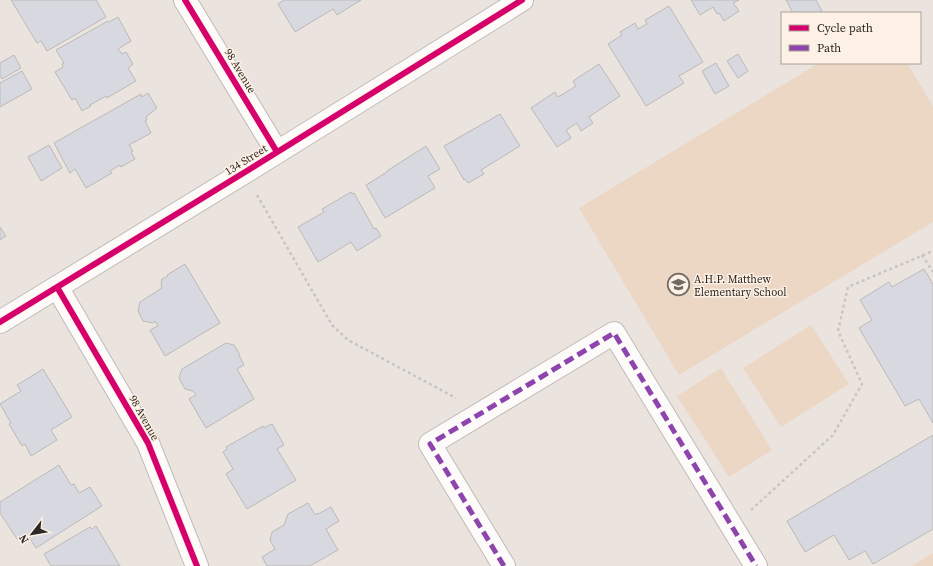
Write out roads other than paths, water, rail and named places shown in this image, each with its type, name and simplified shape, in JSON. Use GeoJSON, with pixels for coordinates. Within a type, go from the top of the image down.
{"type":"FeatureCollection","features":[{"type":"Feature","properties":{"kind":"street","name":"98 Avenue"},"geometry":{"type":"LineString","coordinates":[[185,0],[277,152]]}},
{"type":"Feature","properties":{"kind":"street","name":"134 Street"},"geometry":{"type":"LineString","coordinates":[[0,322],[522,0]]}},
{"type":"Feature","properties":{"kind":"street","name":"98 Avenue"},"geometry":{"type":"LineString","coordinates":[[57,287],[148,442],[197,566]]}},
{"type":"Feature","properties":{"kind":"street"},"geometry":{"type":"LineString","coordinates":[[504,566],[430,444],[614,333],[756,566]]}},
{"type":"Feature","properties":{"kind":"place","name":"A.H.P. Matthew Elementary School"},"geometry":{"type":"Point","coordinates":[678,285]}}]}
